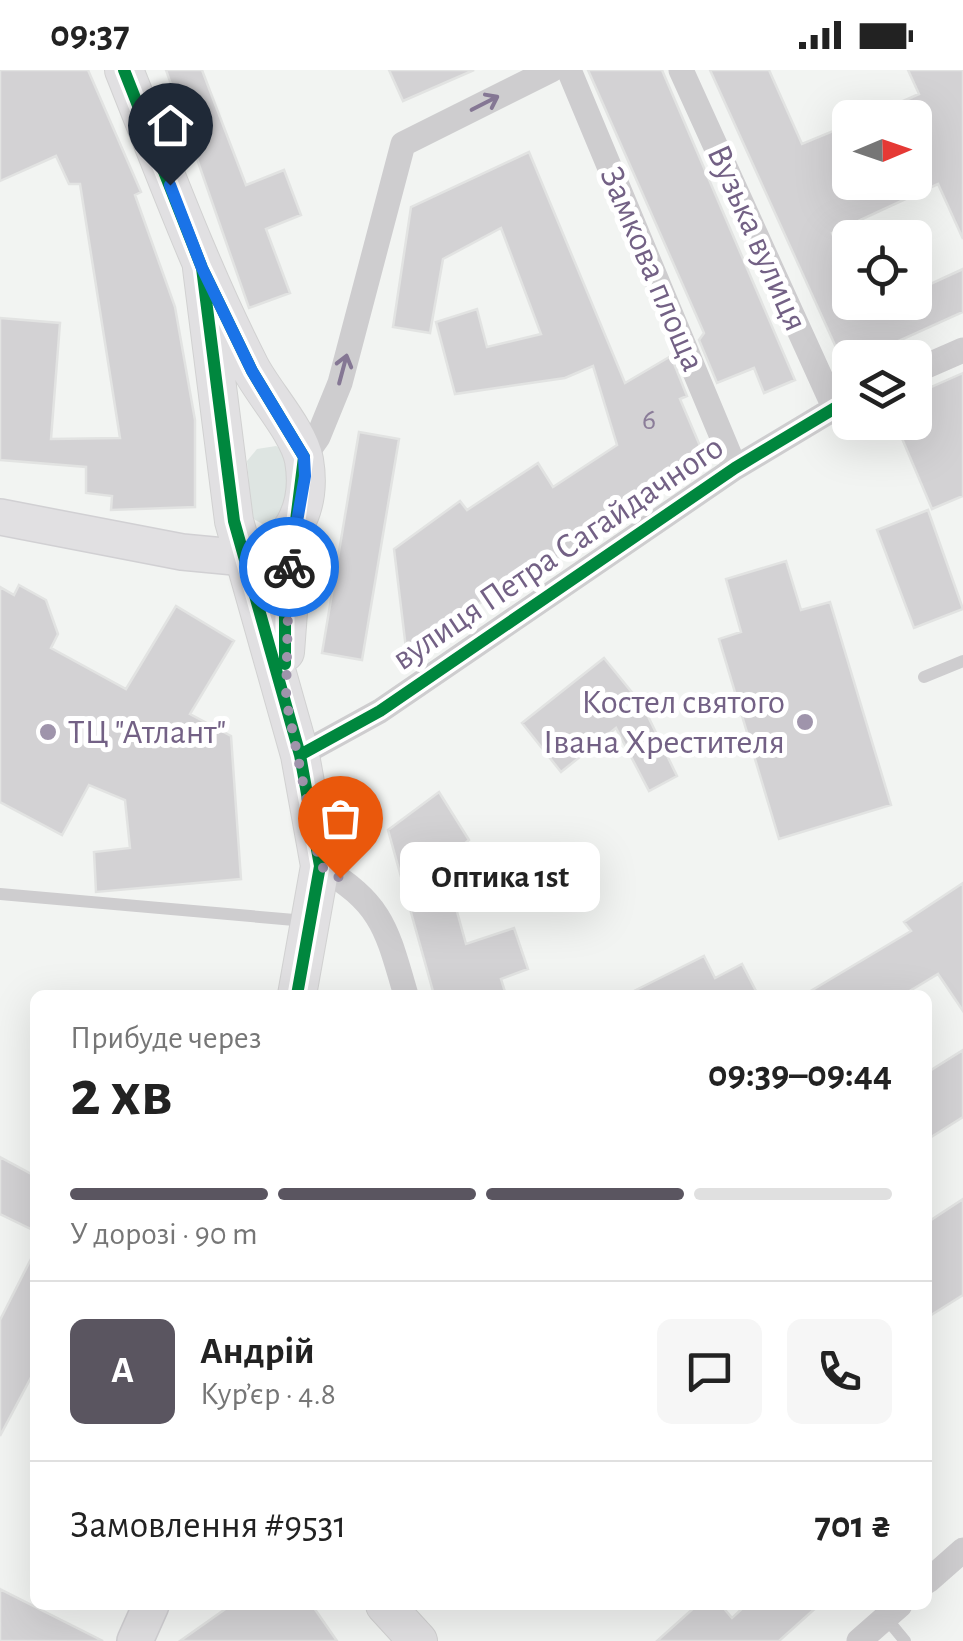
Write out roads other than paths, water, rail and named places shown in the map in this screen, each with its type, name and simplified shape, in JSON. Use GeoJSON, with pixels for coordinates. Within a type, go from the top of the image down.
{"type":"FeatureCollection","features":[{"type":"Feature","properties":{"kind":"main road"},"geometry":{"type":"LineString","coordinates":[[124,70],[202,268],[252,371],[295,443],[305,476],[285,608],[286,699]]}},
{"type":"Feature","properties":{"kind":"main road"},"geometry":{"type":"LineString","coordinates":[[202,268],[228,475],[245,558],[300,755],[320,866],[299,990]]}},
{"type":"Feature","properties":{"kind":"main road"},"geometry":{"type":"LineString","coordinates":[[228,475],[254,430],[295,443]]}},
{"type":"Feature","properties":{"kind":"main road"},"geometry":{"type":"LineString","coordinates":[[245,558],[280,547],[294,532]]}},
{"type":"Feature","properties":{"kind":"main road"},"geometry":{"type":"LineString","coordinates":[[390,1610],[418,1641]]}},
{"type":"Feature","properties":{"kind":"street"},"geometry":{"type":"LineString","coordinates":[[295,443],[323,428],[340,384],[402,144],[550,70]]}},
{"type":"Feature","properties":{"kind":"street","name":"Замкова площа"},"geometry":{"type":"LineString","coordinates":[[569,70],[735,468]]}},
{"type":"Feature","properties":{"kind":"street","name":"Вузька вулиця"},"geometry":{"type":"LineString","coordinates":[[681,70],[832,382]]}},
{"type":"Feature","properties":{"kind":"street"},"geometry":{"type":"LineString","coordinates":[[932,364],[963,350]]}},
{"type":"Feature","properties":{"kind":"street","name":"вулиця Петра Сагайдачного"},"geometry":{"type":"LineString","coordinates":[[300,755],[380,711],[735,468],[832,409]]}},
{"type":"Feature","properties":{"kind":"street"},"geometry":{"type":"LineString","coordinates":[[182,552],[207,535],[220,517],[228,475]]}},
{"type":"Feature","properties":{"kind":"street"},"geometry":{"type":"LineString","coordinates":[[0,517],[182,552],[245,558]]}},
{"type":"Feature","properties":{"kind":"street"},"geometry":{"type":"LineString","coordinates":[[320,866],[359,890],[385,926],[404,990]]}},
{"type":"Feature","properties":{"kind":"street"},"geometry":{"type":"LineString","coordinates":[[932,1577],[963,1550]]}},
{"type":"Feature","properties":{"kind":"street"},"geometry":{"type":"LineString","coordinates":[[134,1641],[149,1610]]}},
{"type":"Feature","properties":{"kind":"street"},"geometry":{"type":"LineString","coordinates":[[859,1641],[893,1611]]}},
{"type":"Feature","properties":{"kind":"lane"},"geometry":{"type":"LineString","coordinates":[[924,677],[963,661]]}},
{"type":"Feature","properties":{"kind":"lane"},"geometry":{"type":"LineString","coordinates":[[0,894],[313,922]]}},
{"type":"Feature","properties":{"kind":"lane"},"geometry":{"type":"LineString","coordinates":[[893,1611],[904,1641]]}},
{"type":"Feature","properties":{"kind":"place","name":"Костел святого Івана Хрестителя"},"geometry":{"type":"Point","coordinates":[805,722]}},
{"type":"Feature","properties":{"kind":"place","name":"ТЦ \"Атлант\""},"geometry":{"type":"Point","coordinates":[48,732]}},
{"type":"Feature","properties":{"kind":"place","name":"Оптика 1st"},"geometry":{"type":"Point","coordinates":[340,878]}}]}
